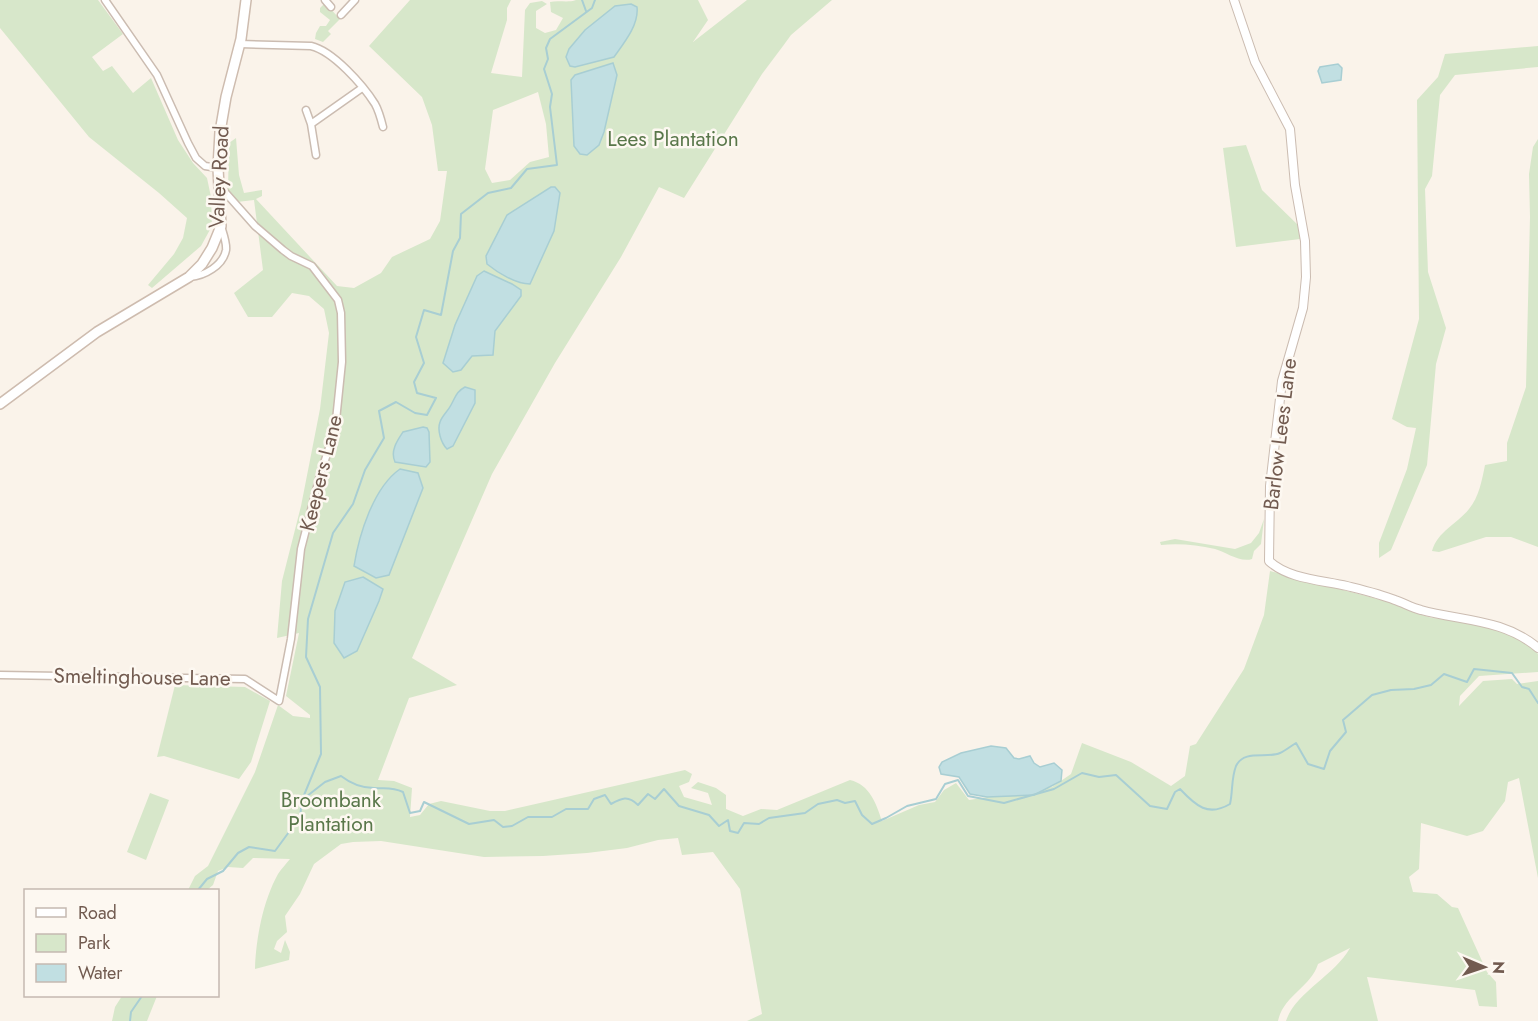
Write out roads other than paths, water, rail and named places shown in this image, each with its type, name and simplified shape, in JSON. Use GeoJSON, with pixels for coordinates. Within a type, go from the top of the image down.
{"type":"FeatureCollection","features":[{"type":"Feature","properties":{"kind":"main road","name":"Valley Road"},"geometry":{"type":"LineString","coordinates":[[0,404],[97,332],[189,277],[202,264],[212,248],[221,226],[218,168],[220,136],[226,97],[240,44],[246,0]]}},
{"type":"Feature","properties":{"kind":"street"},"geometry":{"type":"LineString","coordinates":[[105,0],[157,75],[196,158],[206,166],[218,168]]}},
{"type":"Feature","properties":{"kind":"street"},"geometry":{"type":"LineString","coordinates":[[325,0],[331,7]]}},
{"type":"Feature","properties":{"kind":"street"},"geometry":{"type":"LineString","coordinates":[[341,15],[355,0]]}},
{"type":"Feature","properties":{"kind":"street","name":"Barlow Lees Lane"},"geometry":{"type":"LineString","coordinates":[[1234,0],[1255,62],[1290,129],[1295,185],[1305,241],[1306,277],[1303,308],[1282,381],[1270,486],[1269,561],[1275,567],[1291,573],[1395,600],[1420,610],[1501,626],[1538,648]]}},
{"type":"Feature","properties":{"kind":"street"},"geometry":{"type":"LineString","coordinates":[[240,44],[321,48],[335,59],[362,88],[376,107],[383,127]]}},
{"type":"Feature","properties":{"kind":"street"},"geometry":{"type":"LineString","coordinates":[[311,124],[362,88]]}},
{"type":"Feature","properties":{"kind":"street"},"geometry":{"type":"LineString","coordinates":[[306,110],[311,124],[316,155]]}},
{"type":"Feature","properties":{"kind":"street","name":"Keepers Lane"},"geometry":{"type":"LineString","coordinates":[[219,192],[224,191],[255,226],[283,250],[312,266],[338,300],[341,314],[342,362],[335,430],[320,475],[301,549],[291,639],[279,700]]}},
{"type":"Feature","properties":{"kind":"street"},"geometry":{"type":"LineString","coordinates":[[189,277],[200,276],[222,260],[226,249],[221,226]]}},
{"type":"Feature","properties":{"kind":"street","name":"Smeltinghouse Lane"},"geometry":{"type":"LineString","coordinates":[[0,675],[245,679],[279,700]]}},
{"type":"Feature","properties":{"kind":"water"},"geometry":{"type":"Polygon","coordinates":[[[631,4],[637,7],[636,20],[630,34],[614,57],[575,67],[570,66],[566,57],[569,49],[585,30],[615,6],[631,4]]]}},
{"type":"Feature","properties":{"kind":"water"},"geometry":{"type":"Polygon","coordinates":[[[613,63],[617,75],[604,132],[599,145],[587,155],[580,154],[574,146],[571,80],[575,75],[613,63]]]}},
{"type":"Feature","properties":{"kind":"water"},"geometry":{"type":"Polygon","coordinates":[[[1338,64],[1342,68],[1341,80],[1322,83],[1318,71],[1320,67],[1338,64]]]}},
{"type":"Feature","properties":{"kind":"water"},"geometry":{"type":"Polygon","coordinates":[[[551,187],[555,187],[560,193],[554,231],[530,284],[513,280],[487,264],[486,256],[507,215],[551,187]]]}},
{"type":"Feature","properties":{"kind":"water"},"geometry":{"type":"Polygon","coordinates":[[[484,271],[521,290],[521,296],[495,331],[493,355],[472,356],[461,370],[453,372],[443,363],[455,325],[477,276],[484,271]]]}},
{"type":"Feature","properties":{"kind":"water"},"geometry":{"type":"Polygon","coordinates":[[[465,387],[475,390],[475,403],[453,446],[447,449],[440,436],[440,422],[457,394],[465,387]]]}},
{"type":"Feature","properties":{"kind":"water"},"geometry":{"type":"Polygon","coordinates":[[[423,427],[429,432],[430,462],[426,467],[395,462],[394,450],[403,432],[423,427]]]}},
{"type":"Feature","properties":{"kind":"water"},"geometry":{"type":"Polygon","coordinates":[[[400,469],[418,473],[423,488],[389,575],[376,578],[354,566],[356,554],[375,500],[390,477],[400,469]]]}},
{"type":"Feature","properties":{"kind":"water"},"geometry":{"type":"Polygon","coordinates":[[[363,577],[383,589],[357,651],[344,658],[334,643],[335,611],[345,582],[363,577]]]}},
{"type":"Feature","properties":{"kind":"water"},"geometry":{"type":"Polygon","coordinates":[[[991,746],[1006,748],[1014,758],[1030,756],[1040,767],[1054,763],[1062,770],[1061,781],[1034,795],[987,797],[970,794],[959,777],[941,774],[939,767],[942,762],[961,753],[991,746]]]}},
{"type":"Feature","properties":{"kind":"waterway"},"geometry":{"type":"LineString","coordinates":[[582,0],[586,11]]}},
{"type":"Feature","properties":{"kind":"waterway"},"geometry":{"type":"LineString","coordinates":[[199,889],[207,879],[223,871],[238,853],[249,847],[275,851],[300,817],[302,800],[321,754],[320,687],[306,657],[308,619],[333,533],[353,504],[365,470],[384,438],[379,411],[396,402],[415,413],[427,415],[436,398],[417,393],[414,382],[424,363],[416,337],[424,310],[441,315],[453,251],[460,238],[461,214],[488,193],[511,188],[527,169],[557,165],[550,107],[552,94],[544,69],[548,59],[546,48],[550,39],[592,8],[595,0]]}},
{"type":"Feature","properties":{"kind":"waterway"},"geometry":{"type":"LineString","coordinates":[[302,800],[325,782],[341,776],[361,786],[403,792],[410,813],[420,811],[424,802],[469,824],[494,820],[503,827],[512,826],[528,817],[552,817],[566,809],[588,809],[594,799],[605,795],[611,804],[625,798],[638,805],[648,794],[655,799],[664,789],[679,806],[709,815],[719,826],[728,820],[730,831],[738,833],[744,823],[759,824],[769,818],[805,813],[818,804],[837,800],[845,803],[855,801],[862,815],[872,824],[907,806],[936,799],[945,784],[958,780],[968,796],[1004,803],[1054,789],[1082,773],[1099,777],[1116,775],[1150,806],[1167,809],[1175,792],[1180,789],[1197,805],[1215,810],[1230,804],[1234,771],[1244,758],[1256,755],[1275,755],[1296,743],[1308,764],[1324,769],[1330,751],[1346,732],[1343,720],[1372,695],[1431,685],[1444,674],[1467,682],[1474,669],[1512,673],[1522,687],[1529,689],[1538,703]]}},
{"type":"Feature","properties":{"kind":"waterway"},"geometry":{"type":"LineString","coordinates":[[130,1021],[131,1012],[141,997]]}},
{"type":"Feature","properties":{"kind":"park label","name":"Lees Plantation"},"geometry":{"type":"Point","coordinates":[673,139]}},
{"type":"Feature","properties":{"kind":"park label","name":"Broombank Plantation"},"geometry":{"type":"Point","coordinates":[331,812]}}]}
